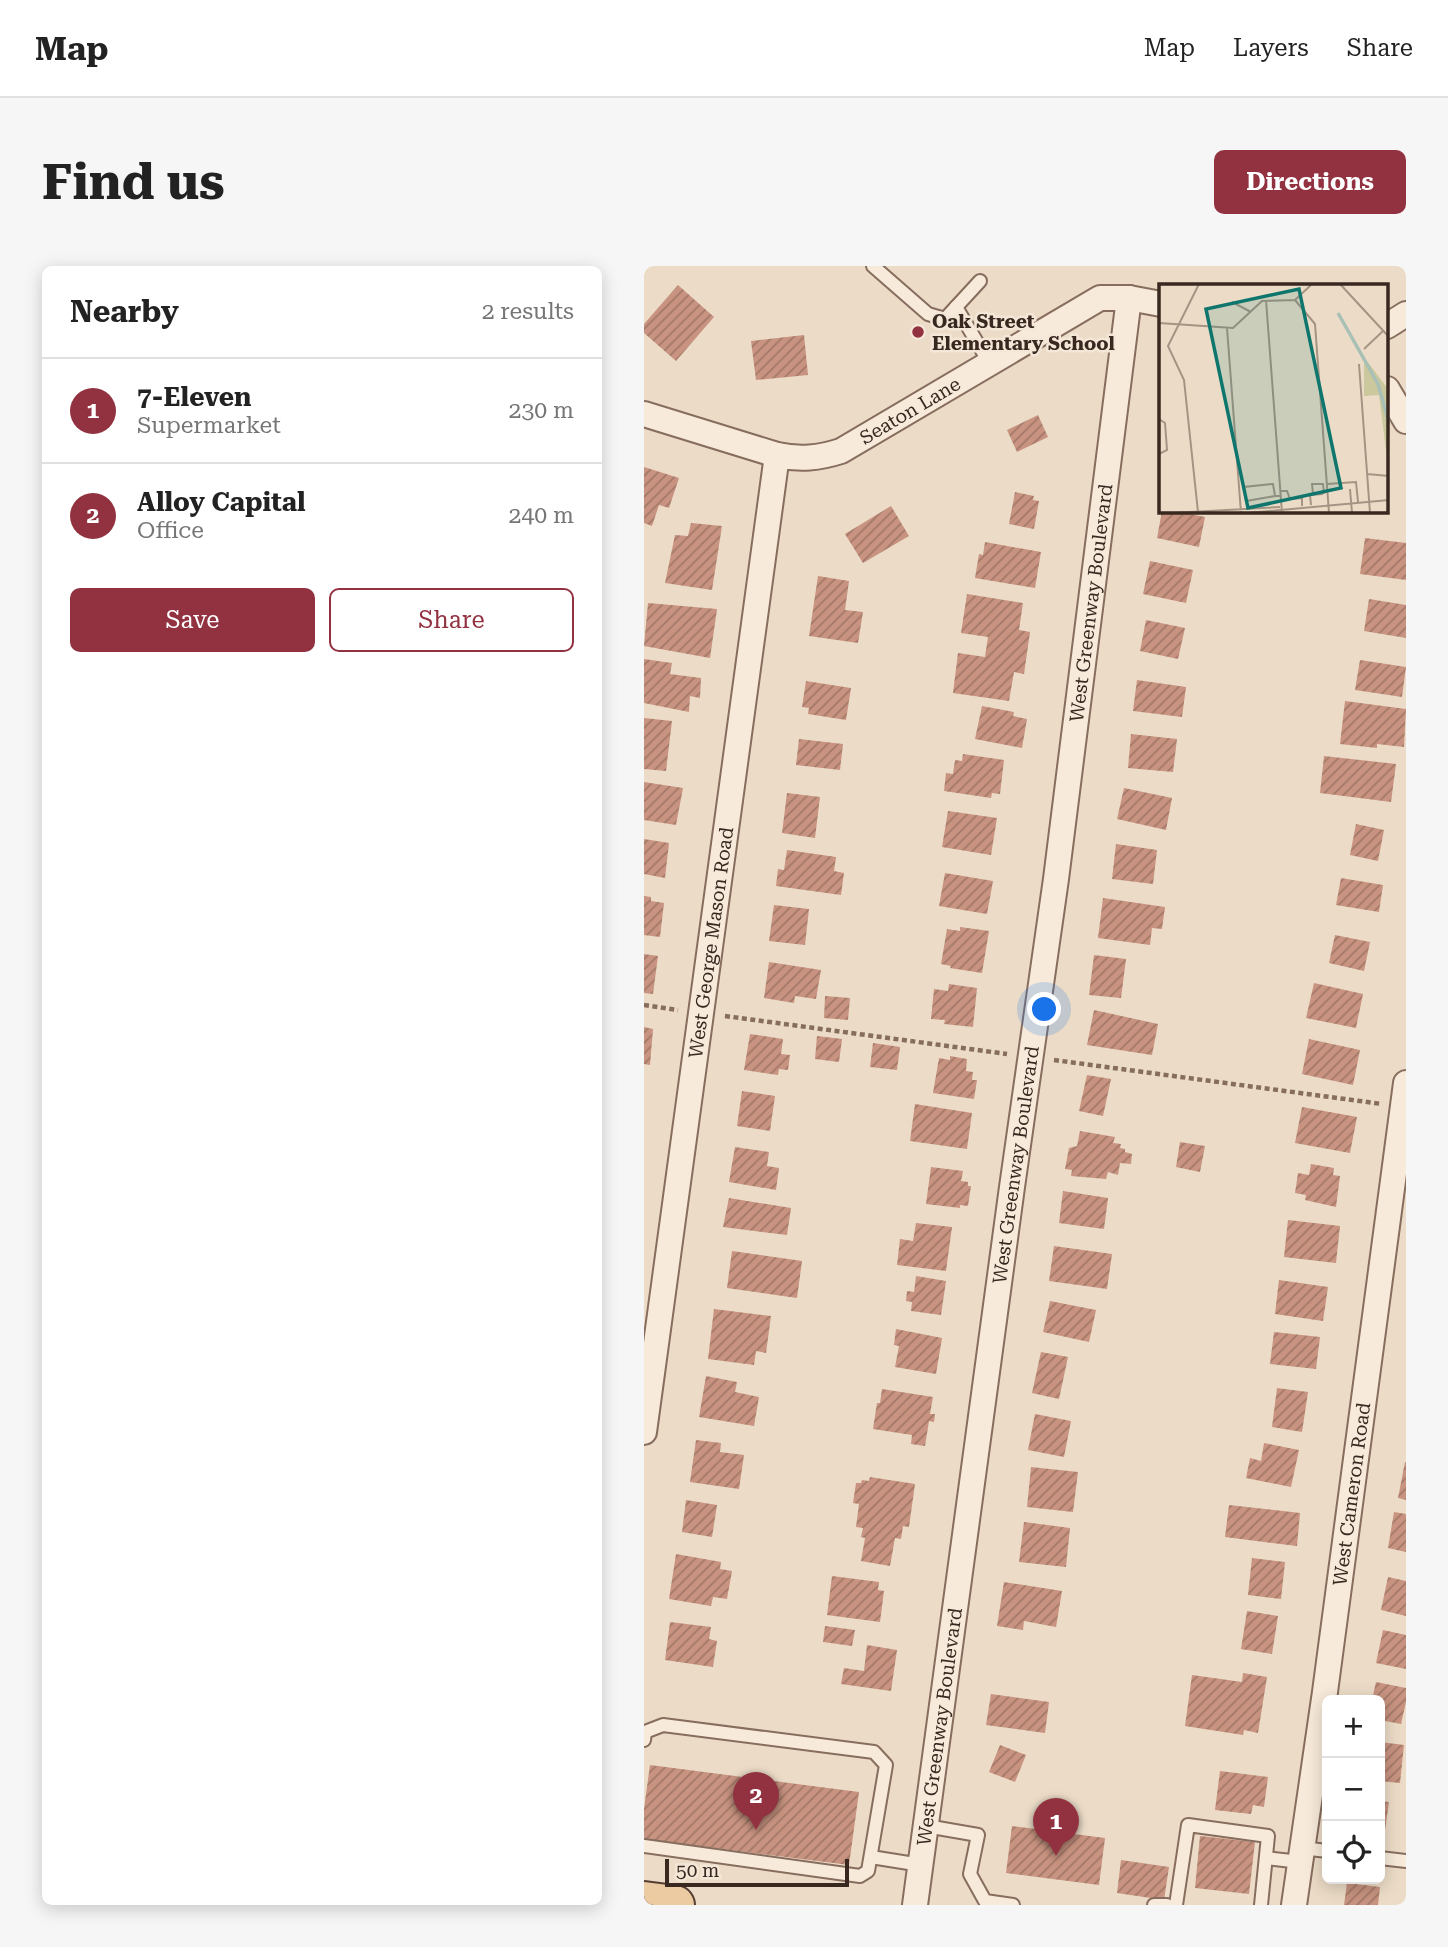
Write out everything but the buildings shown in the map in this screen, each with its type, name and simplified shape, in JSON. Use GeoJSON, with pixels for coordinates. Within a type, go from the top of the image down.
{"type":"FeatureCollection","features":[{"type":"Feature","properties":{"kind":"main road"},"geometry":{"type":"LineString","coordinates":[[644,1901],[675,1905]]}},
{"type":"Feature","properties":{"kind":"street","name":"Seaton Lane"},"geometry":{"type":"LineString","coordinates":[[644,414],[777,455],[821,458],[841,451],[1100,298],[1129,298],[1159,304]]}},
{"type":"Feature","properties":{"kind":"street","name":"West Greenway Boulevard"},"geometry":{"type":"LineString","coordinates":[[915,1905],[1054,893],[1129,298]]}},
{"type":"Feature","properties":{"kind":"street"},"geometry":{"type":"LineString","coordinates":[[1388,325],[1406,314]]}},
{"type":"Feature","properties":{"kind":"street"},"geometry":{"type":"LineString","coordinates":[[1388,391],[1406,421]]}},
{"type":"Feature","properties":{"kind":"street","name":"West George Mason Road"},"geometry":{"type":"LineString","coordinates":[[644,1432],[777,455]]}},
{"type":"Feature","properties":{"kind":"street","name":"West Cameron Road"},"geometry":{"type":"LineString","coordinates":[[1294,1905],[1406,1083]]}},
{"type":"Feature","properties":{"kind":"lane"},"geometry":{"type":"LineString","coordinates":[[873,266],[928,314],[945,318],[980,281]]}},
{"type":"Feature","properties":{"kind":"lane"},"geometry":{"type":"LineString","coordinates":[[956,307],[990,365]]}},
{"type":"Feature","properties":{"kind":"lane"},"geometry":{"type":"LineString","coordinates":[[644,1740],[645,1732],[663,1725],[874,1752],[886,1765],[868,1871],[860,1876],[644,1846]]}},
{"type":"Feature","properties":{"kind":"lane"},"geometry":{"type":"LineString","coordinates":[[1176,1905],[1188,1825],[1268,1836],[1261,1905]]}},
{"type":"Feature","properties":{"kind":"lane"},"geometry":{"type":"LineString","coordinates":[[926,1826],[978,1835],[970,1874],[985,1903],[1013,1905]]}},
{"type":"Feature","properties":{"kind":"lane"},"geometry":{"type":"LineString","coordinates":[[1266,1858],[1322,1852]]}},
{"type":"Feature","properties":{"kind":"lane"},"geometry":{"type":"LineString","coordinates":[[871,1857],[921,1865]]}},
{"type":"Feature","properties":{"kind":"lane"},"geometry":{"type":"LineString","coordinates":[[1385,1859],[1406,1861]]}},
{"type":"Feature","properties":{"kind":"lane"},"geometry":{"type":"LineString","coordinates":[[1154,1905],[1167,1905]]}},
{"type":"Feature","properties":{"kind":"place","name":"Oak Street Elementary School"},"geometry":{"type":"Point","coordinates":[918,332]}},
{"type":"Feature","properties":{"kind":"place","name":"Alloy Capital"},"geometry":{"type":"Point","coordinates":[756,1830]}},
{"type":"Feature","properties":{"kind":"place","name":"7-Eleven"},"geometry":{"type":"Point","coordinates":[1056,1856]}}]}
